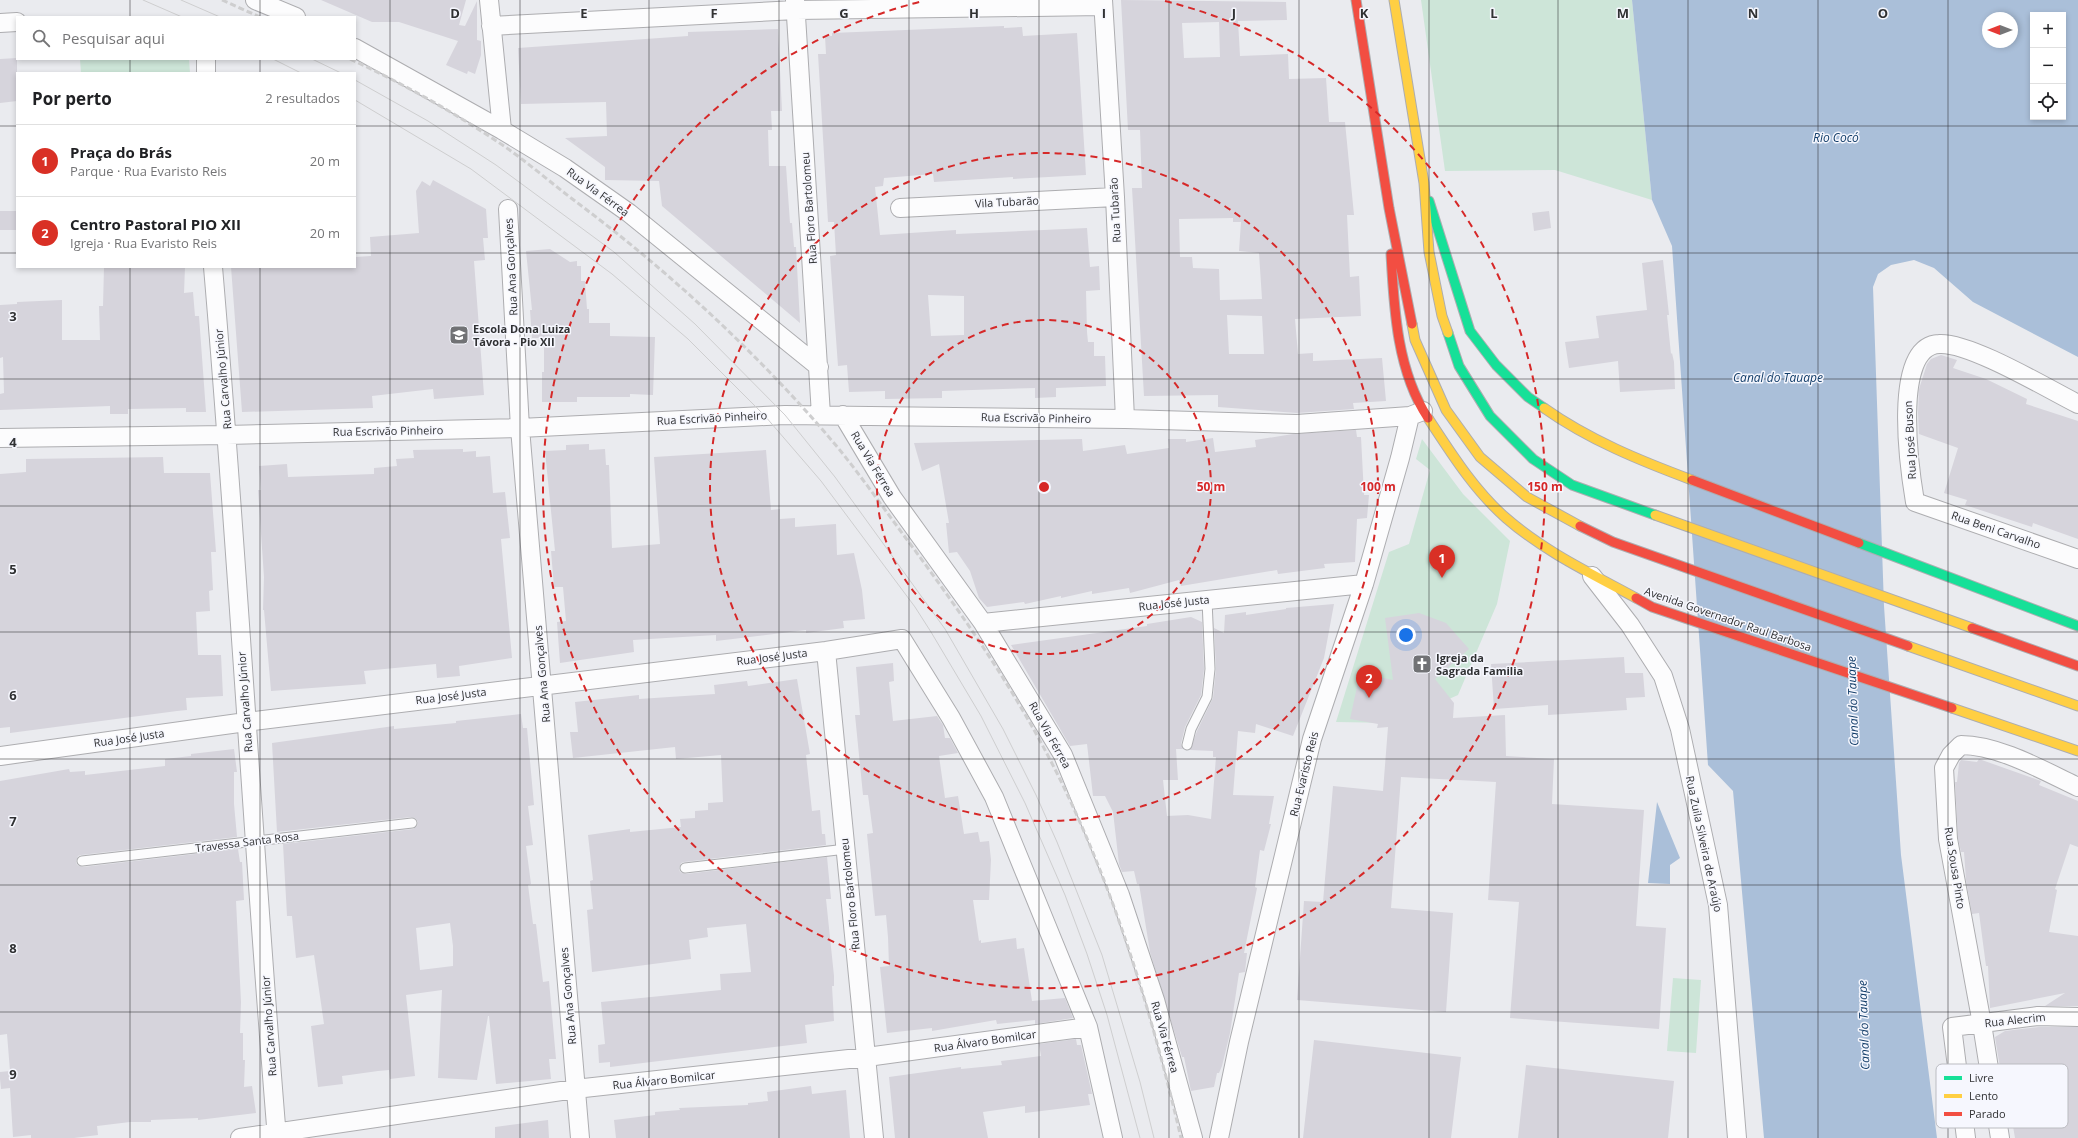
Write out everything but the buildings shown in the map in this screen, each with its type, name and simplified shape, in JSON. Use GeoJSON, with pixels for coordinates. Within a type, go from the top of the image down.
{"type":"FeatureCollection","features":[{"type":"Feature","properties":{"kind":"main road","name":"Avenida Governador Raul Barbosa"},"geometry":{"type":"LineString","coordinates":[[1356,0],[1389,208],[1415,340],[1446,410],[1480,457],[1526,497],[1562,517],[1613,542],[2078,706]]}},
{"type":"Feature","properties":{"kind":"main road"},"geometry":{"type":"LineString","coordinates":[[1394,0],[1424,182],[1429,252],[1442,316],[1459,366],[1490,416],[1533,460],[1572,485],[1622,504],[2078,666]]}},
{"type":"Feature","properties":{"kind":"main road"},"geometry":{"type":"LineString","coordinates":[[1424,182],[1470,331],[1496,365],[1528,397],[1568,425],[1644,462],[2078,626]]}},
{"type":"Feature","properties":{"kind":"main road","name":"Avenida Governador Raul Barbosa"},"geometry":{"type":"LineString","coordinates":[[1389,208],[1393,291],[1400,341],[1416,414],[1464,473],[1506,518],[1549,550],[1592,576],[1652,607],[2078,751]]}},
{"type":"Feature","properties":{"kind":"street"},"geometry":{"type":"LineString","coordinates":[[255,0],[294,16]]}},
{"type":"Feature","properties":{"kind":"street"},"geometry":{"type":"LineString","coordinates":[[489,0],[490,26],[502,130]]}},
{"type":"Feature","properties":{"kind":"street"},"geometry":{"type":"LineString","coordinates":[[490,26],[796,5],[1103,3]]}},
{"type":"Feature","properties":{"kind":"street","name":"Rua Tubarão"},"geometry":{"type":"LineString","coordinates":[[1103,3],[1115,197],[1125,419]]}},
{"type":"Feature","properties":{"kind":"street","name":"Rua Floro Bartolomeu"},"geometry":{"type":"LineString","coordinates":[[796,5],[821,415]]}},
{"type":"Feature","properties":{"kind":"street"},"geometry":{"type":"LineString","coordinates":[[0,22],[16,22]]}},
{"type":"Feature","properties":{"kind":"street","name":"Rua Via Férrea"},"geometry":{"type":"LineString","coordinates":[[356,49],[502,130],[565,168],[629,213],[819,367]]}},
{"type":"Feature","properties":{"kind":"street"},"geometry":{"type":"LineString","coordinates":[[206,60],[206,72]]}},
{"type":"Feature","properties":{"kind":"street","name":"Vila Tubarão"},"geometry":{"type":"LineString","coordinates":[[900,208],[1115,197]]}},
{"type":"Feature","properties":{"kind":"street","name":"Rua Ana Gonçalves"},"geometry":{"type":"LineString","coordinates":[[508,209],[520,428],[543,685],[580,1138]]}},
{"type":"Feature","properties":{"kind":"street","name":"Rua Carvalho Júnior"},"geometry":{"type":"LineString","coordinates":[[213,268],[227,435],[246,722],[277,1136]]}},
{"type":"Feature","properties":{"kind":"street","name":"Rua José Buson"},"geometry":{"type":"LineString","coordinates":[[1915,502],[1907,431],[1907,395],[1918,355],[1930,345],[1940,343],[1965,349],[2078,404]]}},
{"type":"Feature","properties":{"kind":"street","name":"Rua Escrivão Pinheiro"},"geometry":{"type":"LineString","coordinates":[[0,438],[227,435],[520,428],[746,416],[843,415],[1125,419],[1297,424],[1416,414]]}},
{"type":"Feature","properties":{"kind":"street","name":"Rua Evaristo Reis"},"geometry":{"type":"LineString","coordinates":[[1219,1138],[1239,1042],[1312,739],[1364,584],[1400,458],[1416,414]]}},
{"type":"Feature","properties":{"kind":"street","name":"Rua Via Férrea"},"geometry":{"type":"LineString","coordinates":[[843,415],[892,497],[983,623],[1063,755],[1120,895],[1155,1000],[1194,1138]]}},
{"type":"Feature","properties":{"kind":"street","name":"Rua Beni Carvalho"},"geometry":{"type":"LineString","coordinates":[[1915,502],[2078,559]]}},
{"type":"Feature","properties":{"kind":"street","name":"Rua Zuila Silveira de Araújo"},"geometry":{"type":"LineString","coordinates":[[1592,576],[1630,625],[1663,676],[1680,729],[1718,905],[1737,1138]]}},
{"type":"Feature","properties":{"kind":"street","name":"Rua José Justa"},"geometry":{"type":"LineString","coordinates":[[983,623],[1364,584]]}},
{"type":"Feature","properties":{"kind":"street","name":"Rua José Justa"},"geometry":{"type":"LineString","coordinates":[[0,756],[246,722],[826,651],[902,639],[951,718],[994,797],[1088,1028]]}},
{"type":"Feature","properties":{"kind":"street","name":"Rua Floro Bartolomeu"},"geometry":{"type":"LineString","coordinates":[[826,651],[874,1138]]}},
{"type":"Feature","properties":{"kind":"street","name":"Rua Sousa Pinto"},"geometry":{"type":"LineString","coordinates":[[1982,1024],[1948,839],[1944,768],[1951,755],[1961,745],[1975,745],[2016,759],[2078,787]]}},
{"type":"Feature","properties":{"kind":"street","name":"Rua Alecrim"},"geometry":{"type":"LineString","coordinates":[[1957,1064],[1952,1027],[2038,1016],[2078,1017]]}},
{"type":"Feature","properties":{"kind":"street"},"geometry":{"type":"LineString","coordinates":[[1982,1024],[1988,1064]]}},
{"type":"Feature","properties":{"kind":"street"},"geometry":{"type":"LineString","coordinates":[[1088,1028],[1113,1138]]}},
{"type":"Feature","properties":{"kind":"street","name":"Rua Álvaro Bomilcar"},"geometry":{"type":"LineString","coordinates":[[240,1138],[277,1136],[575,1089],[867,1057],[1088,1028]]}},
{"type":"Feature","properties":{"kind":"street","name":"Rua Alecrim"},"geometry":{"type":"LineString","coordinates":[[1965,1128],[1966,1138]]}},
{"type":"Feature","properties":{"kind":"street"},"geometry":{"type":"LineString","coordinates":[[1998,1128],[2000,1138]]}},
{"type":"Feature","properties":{"kind":"lane"},"geometry":{"type":"LineString","coordinates":[[1187,745],[1191,729],[1207,697],[1210,669],[1206,600]]}},
{"type":"Feature","properties":{"kind":"lane","name":"Travessa Santa Rosa"},"geometry":{"type":"LineString","coordinates":[[82,861],[412,823]]}},
{"type":"Feature","properties":{"kind":"lane"},"geometry":{"type":"LineString","coordinates":[[685,868],[846,849]]}},
{"type":"Feature","properties":{"kind":"green space"},"geometry":{"type":"Polygon","coordinates":[[[1421,0],[1632,0],[1652,200],[1555,170],[1445,171],[1421,0]]]}},
{"type":"Feature","properties":{"kind":"green space"},"geometry":{"type":"Polygon","coordinates":[[[80,60],[189,60],[190,72],[81,72],[80,60]]]}},
{"type":"Feature","properties":{"kind":"green space"},"geometry":{"type":"Polygon","coordinates":[[[1422,439],[1463,494],[1510,541],[1497,604],[1458,695],[1395,723],[1336,722],[1389,552],[1409,544],[1430,470],[1416,459],[1422,439]]]}},
{"type":"Feature","properties":{"kind":"green space"},"geometry":{"type":"Polygon","coordinates":[[[1673,978],[1701,980],[1696,1053],[1667,1051],[1673,978]]]}},
{"type":"Feature","properties":{"kind":"water"},"geometry":{"type":"Polygon","coordinates":[[[1632,0],[2078,0],[2078,357],[1973,302],[1934,268],[1914,260],[1891,265],[1878,274],[1873,287],[1884,606],[1901,855],[1937,1138],[1764,1138],[1733,791],[1708,765],[1672,246],[1652,200],[1632,0]]]}},
{"type":"Feature","properties":{"kind":"water"},"geometry":{"type":"Polygon","coordinates":[[[1657,802],[1680,858],[1670,865],[1670,884],[1648,883],[1657,802]]]}},
{"type":"Feature","properties":{"kind":"tram line"},"geometry":{"type":"LineString","coordinates":[[143,0],[180,16]]}},
{"type":"Feature","properties":{"kind":"tram line"},"geometry":{"type":"LineString","coordinates":[[181,0],[218,16]]}},
{"type":"Feature","properties":{"kind":"tram line"},"geometry":{"type":"LineString","coordinates":[[275,60],[299,72]]}},
{"type":"Feature","properties":{"kind":"tram line"},"geometry":{"type":"LineString","coordinates":[[314,60],[339,72]]}},
{"type":"Feature","properties":{"kind":"tram line"},"geometry":{"type":"LineString","coordinates":[[356,81],[428,121],[496,165],[614,252],[695,324],[785,415],[835,477],[945,629],[1003,729],[1036,795],[1057,842],[1102,955],[1140,1082],[1154,1138]]}},
{"type":"Feature","properties":{"kind":"tram line"},"geometry":{"type":"LineString","coordinates":[[356,101],[471,169],[612,274],[688,339],[765,416],[821,481],[915,607],[931,632],[981,716],[1025,803],[1065,895],[1087,954],[1107,1015],[1140,1138]]}},
{"type":"Feature","properties":{"kind":"railway"},"geometry":{"type":"LineString","coordinates":[[222,0],[258,16]]}},
{"type":"Feature","properties":{"kind":"railway"},"geometry":{"type":"LineString","coordinates":[[352,60],[410,89],[486,134],[521,158],[607,226],[643,255],[712,316],[778,380],[839,449],[955,605],[996,667],[1052,763],[1086,837],[1134,964],[1159,1051],[1181,1138]]}},
{"type":"Feature","properties":{"kind":"traffic: fast"},"geometry":{"type":"LineString","coordinates":[[1429,201],[1470,331],[1496,365],[1528,397],[1544,408]]}},
{"type":"Feature","properties":{"kind":"traffic: fast"},"geometry":{"type":"LineString","coordinates":[[1448,333],[1459,366],[1490,416],[1533,459],[1572,485],[1655,515]]}},
{"type":"Feature","properties":{"kind":"traffic: fast"},"geometry":{"type":"LineString","coordinates":[[1859,543],[2078,626]]}},
{"type":"Feature","properties":{"kind":"traffic: slow"},"geometry":{"type":"LineString","coordinates":[[1394,0],[1424,183],[1429,252],[1442,316],[1448,333]]}},
{"type":"Feature","properties":{"kind":"traffic: slow"},"geometry":{"type":"LineString","coordinates":[[1412,324],[1415,340],[1446,410],[1480,457],[1527,497],[1580,526]]}},
{"type":"Feature","properties":{"kind":"traffic: slow"},"geometry":{"type":"LineString","coordinates":[[1544,408],[1561,420],[1597,440],[1692,480]]}},
{"type":"Feature","properties":{"kind":"traffic: slow"},"geometry":{"type":"LineString","coordinates":[[1428,418],[1454,458],[1473,483],[1506,518],[1553,552],[1636,598]]}},
{"type":"Feature","properties":{"kind":"traffic: slow"},"geometry":{"type":"LineString","coordinates":[[1655,515],[1972,628]]}},
{"type":"Feature","properties":{"kind":"traffic: slow"},"geometry":{"type":"LineString","coordinates":[[1908,646],[2078,706]]}},
{"type":"Feature","properties":{"kind":"traffic: slow"},"geometry":{"type":"LineString","coordinates":[[1952,708],[2078,751]]}},
{"type":"Feature","properties":{"kind":"traffic: jam"},"geometry":{"type":"LineString","coordinates":[[1356,0],[1389,208],[1412,324]]}},
{"type":"Feature","properties":{"kind":"traffic: jam"},"geometry":{"type":"LineString","coordinates":[[1391,254],[1396,318],[1403,360],[1418,400],[1428,418]]}},
{"type":"Feature","properties":{"kind":"traffic: jam"},"geometry":{"type":"LineString","coordinates":[[1692,480],[1859,543]]}},
{"type":"Feature","properties":{"kind":"traffic: jam"},"geometry":{"type":"LineString","coordinates":[[1580,526],[1613,542],[1908,646]]}},
{"type":"Feature","properties":{"kind":"traffic: jam"},"geometry":{"type":"LineString","coordinates":[[1636,598],[1652,607],[1952,708]]}},
{"type":"Feature","properties":{"kind":"traffic: jam"},"geometry":{"type":"LineString","coordinates":[[1972,628],[2078,666]]}},
{"type":"Feature","properties":{"kind":"place","name":"Escola Dona Luiza Távora - Pio XII"},"geometry":{"type":"Point","coordinates":[459,335]}},
{"type":"Feature","properties":{"kind":"place","name":"Praça do Brás"},"geometry":{"type":"Point","coordinates":[1442,578]}},
{"type":"Feature","properties":{"kind":"place","name":"Igreja da Sagrada Familia"},"geometry":{"type":"Point","coordinates":[1422,664]}},
{"type":"Feature","properties":{"kind":"place","name":"Centro Pastoral PIO XII"},"geometry":{"type":"Point","coordinates":[1369,698]}},
{"type":"Feature","properties":{"kind":"water label","name":"Rio Cocó"},"geometry":{"type":"Point","coordinates":[1836,138]}},
{"type":"Feature","properties":{"kind":"water label","name":"Canal do Tauape"},"geometry":{"type":"Point","coordinates":[1778,378]}},
{"type":"Feature","properties":{"kind":"water label","name":"Canal do Tauape"},"geometry":{"type":"Point","coordinates":[1853,701]}},
{"type":"Feature","properties":{"kind":"water label","name":"Canal do Tauape"},"geometry":{"type":"Point","coordinates":[1864,1025]}}]}
